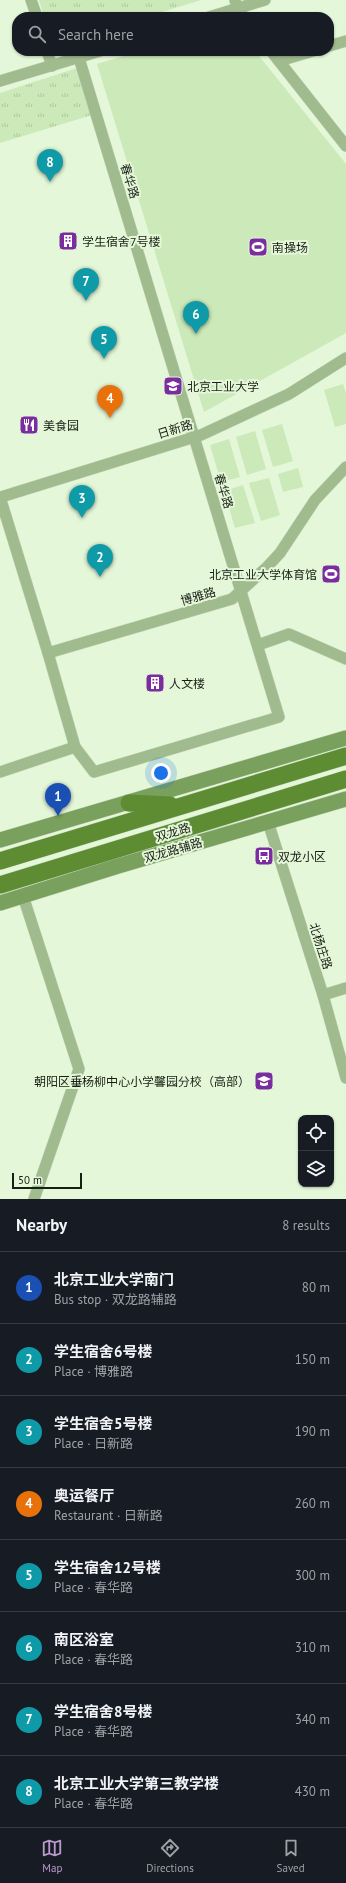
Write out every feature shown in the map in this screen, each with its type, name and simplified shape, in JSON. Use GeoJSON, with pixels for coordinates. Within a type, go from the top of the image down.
{"type":"FeatureCollection","features":[{"type":"Feature","properties":{"kind":"main road"},"geometry":{"type":"LineString","coordinates":[[0,840],[346,738]]}},
{"type":"Feature","properties":{"kind":"main road","name":"双龙路"},"geometry":{"type":"LineString","coordinates":[[0,861],[346,756]]}},
{"type":"Feature","properties":{"kind":"main road","name":"双龙路"},"geometry":{"type":"LineString","coordinates":[[0,885],[346,779]]}},
{"type":"Feature","properties":{"kind":"main road","name":"双龙路辅路"},"geometry":{"type":"LineString","coordinates":[[0,903],[118,866],[346,799]]}},
{"type":"Feature","properties":{"kind":"main road"},"geometry":{"type":"LineString","coordinates":[[129,803],[182,806]]}},
{"type":"Feature","properties":{"kind":"street"},"geometry":{"type":"LineString","coordinates":[[32,0],[36,12]]}},
{"type":"Feature","properties":{"kind":"street"},"geometry":{"type":"LineString","coordinates":[[226,12],[265,0]]}},
{"type":"Feature","properties":{"kind":"street"},"geometry":{"type":"LineString","coordinates":[[334,45],[346,41]]}},
{"type":"Feature","properties":{"kind":"street"},"geometry":{"type":"LineString","coordinates":[[49,56],[52,66]]}},
{"type":"Feature","properties":{"kind":"street"},"geometry":{"type":"LineString","coordinates":[[0,81],[85,56]]}},
{"type":"Feature","properties":{"kind":"street"},"geometry":{"type":"LineString","coordinates":[[275,56],[346,146]]}},
{"type":"Feature","properties":{"kind":"street"},"geometry":{"type":"LineString","coordinates":[[279,61],[296,56]]}},
{"type":"Feature","properties":{"kind":"street","name":"春华路"},"geometry":{"type":"LineString","coordinates":[[75,747],[94,772],[279,717],[79,58]]}},
{"type":"Feature","properties":{"kind":"street","name":"日新路"},"geometry":{"type":"LineString","coordinates":[[0,497],[194,437],[289,394],[346,358]]}},
{"type":"Feature","properties":{"kind":"street","name":"博雅路"},"geometry":{"type":"LineString","coordinates":[[48,653],[232,599],[280,553],[315,500],[346,468]]}},
{"type":"Feature","properties":{"kind":"street"},"geometry":{"type":"LineString","coordinates":[[0,497],[75,747],[0,772]]}},
{"type":"Feature","properties":{"kind":"street"},"geometry":{"type":"LineString","coordinates":[[258,645],[289,634],[346,659]]}},
{"type":"Feature","properties":{"kind":"street","name":"北杨庄路"},"geometry":{"type":"LineString","coordinates":[[268,822],[323,995],[346,1078]]}},
{"type":"Feature","properties":{"kind":"street"},"geometry":{"type":"LineString","coordinates":[[23,896],[79,1069],[34,1199]]}},
{"type":"Feature","properties":{"kind":"street"},"geometry":{"type":"LineString","coordinates":[[323,995],[346,988]]}},
{"type":"Feature","properties":{"kind":"green space"},"geometry":{"type":"Polygon","coordinates":[[[39,0],[201,0],[162,12],[43,12],[39,0]]]}},
{"type":"Feature","properties":{"kind":"green space"},"geometry":{"type":"Polygon","coordinates":[[[123,56],[259,56],[346,164],[346,333],[204,412],[97,64],[123,56]]]}},
{"type":"Feature","properties":{"kind":"green space"},"geometry":{"type":"Polygon","coordinates":[[[77,68],[92,115],[0,143],[0,93],[77,68]]]}},
{"type":"Feature","properties":{"kind":"green space"},"geometry":{"type":"Polygon","coordinates":[[[343,384],[346,393],[346,424],[335,427],[324,390],[343,384]]]}},
{"type":"Feature","properties":{"kind":"green space"},"geometry":{"type":"Polygon","coordinates":[[[282,424],[293,461],[273,467],[262,430],[282,424]]]}},
{"type":"Feature","properties":{"kind":"green space"},"geometry":{"type":"Polygon","coordinates":[[[255,431],[266,469],[247,475],[236,437],[255,431]]]}},
{"type":"Feature","properties":{"kind":"green space"},"geometry":{"type":"Polygon","coordinates":[[[229,439],[240,477],[221,482],[210,445],[229,439]]]}},
{"type":"Feature","properties":{"kind":"green space"},"geometry":{"type":"Polygon","coordinates":[[[298,468],[303,487],[283,492],[278,474],[298,468]]]}},
{"type":"Feature","properties":{"kind":"green space"},"geometry":{"type":"Polygon","coordinates":[[[269,478],[280,515],[261,521],[249,483],[269,478]]]}},
{"type":"Feature","properties":{"kind":"green space"},"geometry":{"type":"Polygon","coordinates":[[[243,485],[255,523],[235,528],[224,491],[243,485]]]}},
{"type":"Feature","properties":{"kind":"place","name":"北京工业大学第三教学楼"},"geometry":{"type":"Point","coordinates":[50,182]}},
{"type":"Feature","properties":{"kind":"place","name":"学生宿舍7号楼"},"geometry":{"type":"Point","coordinates":[68,241]}},
{"type":"Feature","properties":{"kind":"place","name":"南操场"},"geometry":{"type":"Point","coordinates":[258,247]}},
{"type":"Feature","properties":{"kind":"place","name":"学生宿舍8号楼"},"geometry":{"type":"Point","coordinates":[86,301]}},
{"type":"Feature","properties":{"kind":"place","name":"南区浴室"},"geometry":{"type":"Point","coordinates":[196,334]}},
{"type":"Feature","properties":{"kind":"place","name":"学生宿舍12号楼"},"geometry":{"type":"Point","coordinates":[104,359]}},
{"type":"Feature","properties":{"kind":"place","name":"北京工业大学"},"geometry":{"type":"Point","coordinates":[173,386]}},
{"type":"Feature","properties":{"kind":"place","name":"奥运餐厅"},"geometry":{"type":"Point","coordinates":[110,418]}},
{"type":"Feature","properties":{"kind":"place","name":"美食园"},"geometry":{"type":"Point","coordinates":[29,425]}},
{"type":"Feature","properties":{"kind":"place","name":"学生宿舍5号楼"},"geometry":{"type":"Point","coordinates":[82,518]}},
{"type":"Feature","properties":{"kind":"place","name":"北京工业大学体育馆"},"geometry":{"type":"Point","coordinates":[331,574]}},
{"type":"Feature","properties":{"kind":"place","name":"学生宿舍6号楼"},"geometry":{"type":"Point","coordinates":[100,577]}},
{"type":"Feature","properties":{"kind":"place","name":"人文楼"},"geometry":{"type":"Point","coordinates":[155,683]}},
{"type":"Feature","properties":{"kind":"place","name":"北京工业大学南门"},"geometry":{"type":"Point","coordinates":[58,816]}},
{"type":"Feature","properties":{"kind":"place","name":"双龙小区"},"geometry":{"type":"Point","coordinates":[264,856]}},
{"type":"Feature","properties":{"kind":"place","name":"朝阳区垂杨柳中心小学馨园分校（高部）"},"geometry":{"type":"Point","coordinates":[264,1081]}}]}
